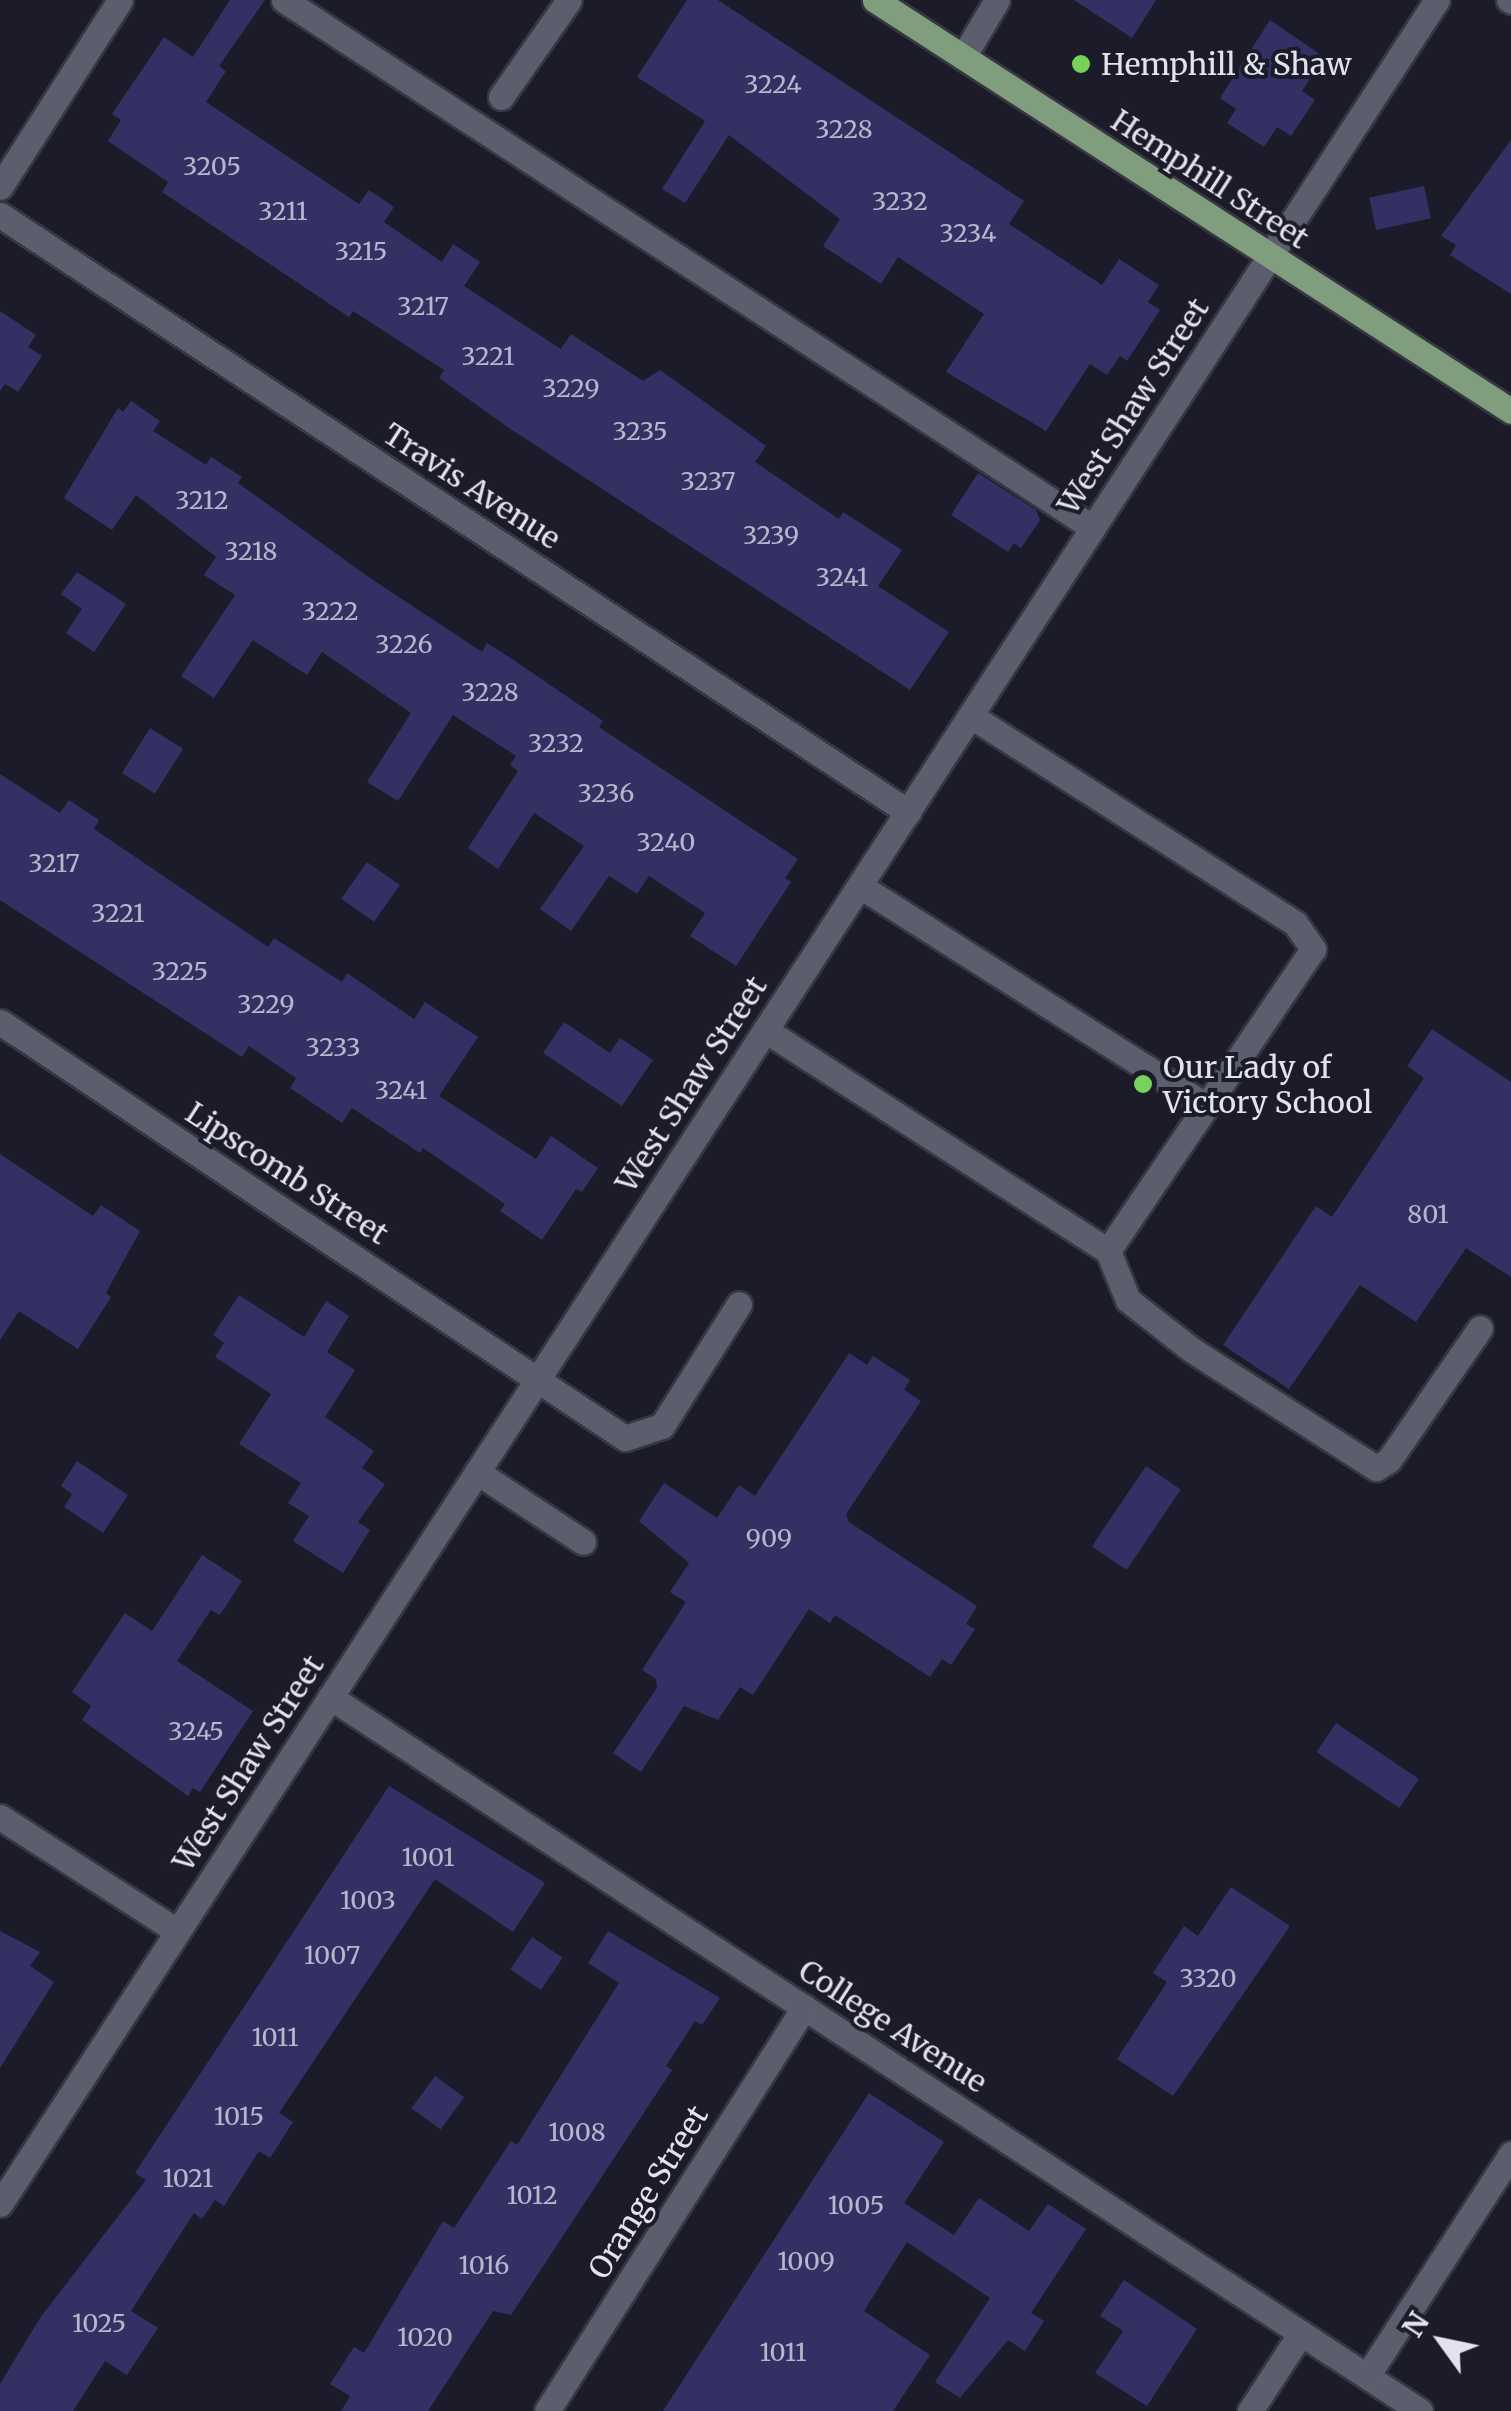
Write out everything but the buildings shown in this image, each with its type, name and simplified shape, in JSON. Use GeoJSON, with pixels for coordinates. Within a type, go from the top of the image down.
{"type":"FeatureCollection","features":[{"type":"Feature","properties":{"kind":"main road","name":"Hemphill Street"},"geometry":{"type":"LineString","coordinates":[[878,1],[1511,411]]}},
{"type":"Feature","properties":{"kind":"street"},"geometry":{"type":"LineString","coordinates":[[0,186],[120,0]]}},
{"type":"Feature","properties":{"kind":"street"},"geometry":{"type":"LineString","coordinates":[[284,0],[1093,528]]}},
{"type":"Feature","properties":{"kind":"street"},"geometry":{"type":"LineString","coordinates":[[501,98],[570,0]]}},
{"type":"Feature","properties":{"kind":"street"},"geometry":{"type":"LineString","coordinates":[[963,57],[997,0]]}},
{"type":"Feature","properties":{"kind":"street","name":"West Shaw Street"},"geometry":{"type":"LineString","coordinates":[[0,2204],[1436,0]]}},
{"type":"Feature","properties":{"kind":"street","name":"Travis Avenue"},"geometry":{"type":"LineString","coordinates":[[0,215],[908,812]]}},
{"type":"Feature","properties":{"kind":"street"},"geometry":{"type":"LineString","coordinates":[[971,716],[1294,922],[1313,949],[1202,1104],[1108,1250]]}},
{"type":"Feature","properties":{"kind":"street"},"geometry":{"type":"LineString","coordinates":[[860,886],[1202,1104]]}},
{"type":"Feature","properties":{"kind":"street","name":"Lipscomb Street"},"geometry":{"type":"LineString","coordinates":[[0,1022],[625,1438],[641,1438],[662,1426],[739,1304]]}},
{"type":"Feature","properties":{"kind":"street"},"geometry":{"type":"LineString","coordinates":[[766,1030],[1108,1250],[1128,1300],[1192,1350],[1376,1468],[1389,1460],[1480,1328]]}},
{"type":"Feature","properties":{"kind":"street"},"geometry":{"type":"LineString","coordinates":[[477,1472],[582,1542]]}},
{"type":"Feature","properties":{"kind":"street","name":"College Avenue"},"geometry":{"type":"LineString","coordinates":[[330,1696],[1420,2411]]}},
{"type":"Feature","properties":{"kind":"street"},"geometry":{"type":"LineString","coordinates":[[0,1817],[177,1930]]}},
{"type":"Feature","properties":{"kind":"street","name":"Orange Street"},"geometry":{"type":"LineString","coordinates":[[547,2411],[804,2007]]}},
{"type":"Feature","properties":{"kind":"street"},"geometry":{"type":"LineString","coordinates":[[1367,2376],[1511,2154]]}},
{"type":"Feature","properties":{"kind":"street"},"geometry":{"type":"LineString","coordinates":[[1250,2411],[1302,2333]]}},
{"type":"Feature","properties":{"kind":"place","name":"Hemphill & Shaw"},"geometry":{"type":"Point","coordinates":[1081,64]}},
{"type":"Feature","properties":{"kind":"place","name":"Our Lady of Victory School"},"geometry":{"type":"Point","coordinates":[1143,1084]}}]}
